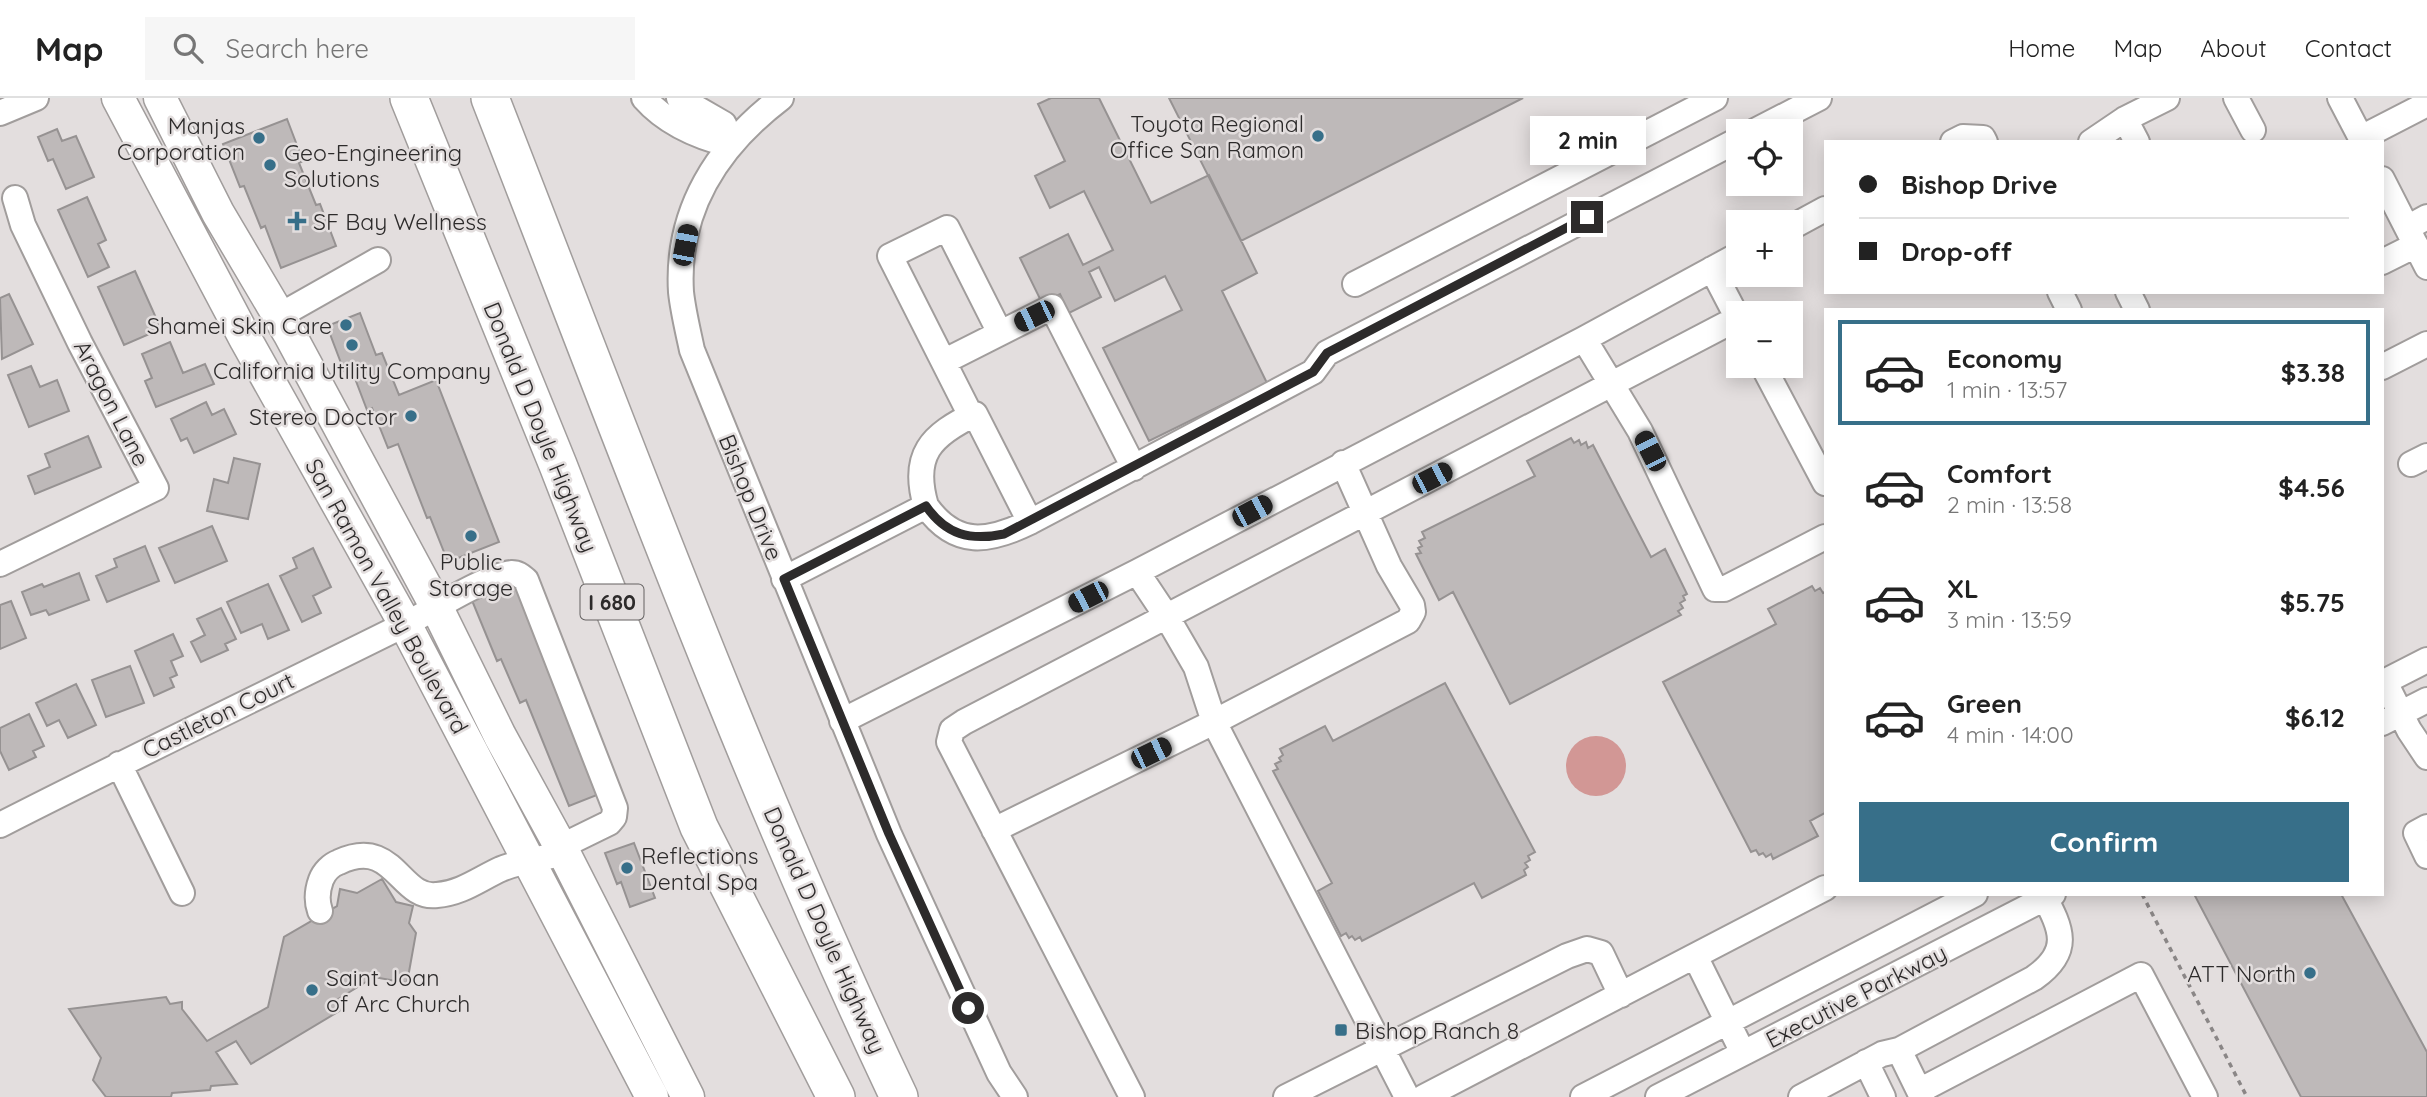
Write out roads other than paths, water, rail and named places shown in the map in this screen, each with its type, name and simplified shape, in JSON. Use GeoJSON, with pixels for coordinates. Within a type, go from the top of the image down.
{"type":"FeatureCollection","features":[{"type":"Feature","properties":{"kind":"highway","name":"Donald D Doyle Highway"},"geometry":{"type":"LineString","coordinates":[[409,98],[558,465],[699,827],[836,1097]]}},
{"type":"Feature","properties":{"kind":"highway","name":"Donald D Doyle Highway"},"geometry":{"type":"LineString","coordinates":[[490,98],[726,701],[798,872],[900,1097]]}},
{"type":"Feature","properties":{"kind":"main road","name":"San Ramon Valley Boulevard"},"geometry":{"type":"LineString","coordinates":[[118,98],[246,340],[405,624],[652,1097]]}},
{"type":"Feature","properties":{"kind":"main road","name":"San Ramon Valley Boulevard"},"geometry":{"type":"LineString","coordinates":[[160,98],[218,213],[279,316],[437,608],[500,736],[562,850],[688,1097]]}},
{"type":"Feature","properties":{"kind":"street"},"geometry":{"type":"LineString","coordinates":[[0,113],[36,98]]}},
{"type":"Feature","properties":{"kind":"street"},"geometry":{"type":"LineString","coordinates":[[643,98],[657,113],[706,138],[731,145]]}},
{"type":"Feature","properties":{"kind":"street"},"geometry":{"type":"LineString","coordinates":[[679,98],[724,124],[731,145]]}},
{"type":"Feature","properties":{"kind":"street","name":"Bishop Drive"},"geometry":{"type":"LineString","coordinates":[[781,98],[759,115],[731,145],[705,179],[694,204],[681,261],[681,292],[692,350],[889,834],[999,1073],[1015,1097]]}},
{"type":"Feature","properties":{"kind":"street"},"geometry":{"type":"LineString","coordinates":[[1355,284],[1715,98]]}},
{"type":"Feature","properties":{"kind":"street"},"geometry":{"type":"LineString","coordinates":[[1778,119],[1819,98]]}},
{"type":"Feature","properties":{"kind":"street"},"geometry":{"type":"LineString","coordinates":[[2094,140],[2135,109],[2167,98]]}},
{"type":"Feature","properties":{"kind":"street"},"geometry":{"type":"LineString","coordinates":[[2236,98],[2253,130]]}},
{"type":"Feature","properties":{"kind":"street"},"geometry":{"type":"LineString","coordinates":[[2340,98],[2362,140],[2427,104]]}},
{"type":"Feature","properties":{"kind":"street"},"geometry":{"type":"LineString","coordinates":[[2135,109],[2137,140]]}},
{"type":"Feature","properties":{"kind":"street"},"geometry":{"type":"LineString","coordinates":[[1956,140],[1963,136],[1984,140]]}},
{"type":"Feature","properties":{"kind":"street"},"geometry":{"type":"LineString","coordinates":[[1030,522],[975,414],[941,433],[929,446],[920,478],[926,506],[935,520],[974,537],[1004,534],[1030,522],[1134,468],[1313,372],[1327,353],[1726,146]]}},
{"type":"Feature","properties":{"kind":"street"},"geometry":{"type":"LineString","coordinates":[[2384,182],[2419,239],[2384,261]]}},
{"type":"Feature","properties":{"kind":"street","name":"Aragon Lane"},"geometry":{"type":"LineString","coordinates":[[0,564],[156,488],[57,296],[23,225],[15,198]]}},
{"type":"Feature","properties":{"kind":"street"},"geometry":{"type":"LineString","coordinates":[[1803,221],[1824,210]]}},
{"type":"Feature","properties":{"kind":"street"},"geometry":{"type":"LineString","coordinates":[[971,416],[890,256],[947,228],[1000,333]]}},
{"type":"Feature","properties":{"kind":"street"},"geometry":{"type":"LineString","coordinates":[[279,316],[378,260]]}},
{"type":"Feature","properties":{"kind":"street"},"geometry":{"type":"LineString","coordinates":[[842,721],[1137,572],[1726,262]]}},
{"type":"Feature","properties":{"kind":"street"},"geometry":{"type":"LineString","coordinates":[[1712,269],[1729,301]]}},
{"type":"Feature","properties":{"kind":"street"},"geometry":{"type":"LineString","coordinates":[[945,361],[1052,307],[1134,468]]}},
{"type":"Feature","properties":{"kind":"street"},"geometry":{"type":"LineString","coordinates":[[1132,1097],[949,742],[952,730],[1726,324]]}},
{"type":"Feature","properties":{"kind":"street"},"geometry":{"type":"LineString","coordinates":[[1584,339],[1614,384],[1669,490],[1714,589],[1724,589],[1824,538]]}},
{"type":"Feature","properties":{"kind":"street"},"geometry":{"type":"LineString","coordinates":[[2384,366],[2427,344]]}},
{"type":"Feature","properties":{"kind":"street"},"geometry":{"type":"LineString","coordinates":[[1769,378],[1824,481]]}},
{"type":"Feature","properties":{"kind":"street"},"geometry":{"type":"LineString","coordinates":[[994,830],[1214,722],[1408,621],[1413,612],[1412,606],[1389,566],[1343,463]]}},
{"type":"Feature","properties":{"kind":"street"},"geometry":{"type":"LineString","coordinates":[[784,579],[926,506]]}},
{"type":"Feature","properties":{"kind":"street"},"geometry":{"type":"LineString","coordinates":[[1137,572],[1196,667],[1214,722],[1407,1097]]}},
{"type":"Feature","properties":{"kind":"street","name":"Castleton Court"},"geometry":{"type":"LineString","coordinates":[[0,825],[477,586],[511,573],[526,580],[615,808],[614,817],[609,822],[562,850]]}},
{"type":"Feature","properties":{"kind":"street"},"geometry":{"type":"LineString","coordinates":[[2384,682],[2427,660]]}},
{"type":"Feature","properties":{"kind":"street"},"geometry":{"type":"LineString","coordinates":[[2384,687],[2391,718],[2409,730],[2427,757]]}},
{"type":"Feature","properties":{"kind":"street"},"geometry":{"type":"LineString","coordinates":[[2391,718],[2427,700]]}},
{"type":"Feature","properties":{"kind":"street"},"geometry":{"type":"LineString","coordinates":[[118,764],[182,893]]}},
{"type":"Feature","properties":{"kind":"street"},"geometry":{"type":"LineString","coordinates":[[2427,828],[2416,833],[2427,856]]}},
{"type":"Feature","properties":{"kind":"street"},"geometry":{"type":"LineString","coordinates":[[320,911],[317,891],[323,874],[334,864],[349,857],[370,855],[391,866],[420,892],[433,896],[457,892],[503,868],[562,850]]}},
{"type":"Feature","properties":{"kind":"street"},"geometry":{"type":"LineString","coordinates":[[1424,1097],[1824,889]]}},
{"type":"Feature","properties":{"kind":"street","name":"Executive Parkway"},"geometry":{"type":"LineString","coordinates":[[1583,1097],[1971,896]]}},
{"type":"Feature","properties":{"kind":"street"},"geometry":{"type":"LineString","coordinates":[[1801,1097],[1882,1054],[1899,1049],[2022,984],[2048,967],[2061,944],[2061,931],[2047,896]]}},
{"type":"Feature","properties":{"kind":"street","name":"Executive Parkway"},"geometry":{"type":"LineString","coordinates":[[1658,1097],[2047,896]]}},
{"type":"Feature","properties":{"kind":"street"},"geometry":{"type":"LineString","coordinates":[[1286,1097],[1567,956],[1587,949],[1601,953],[1620,995]]}},
{"type":"Feature","properties":{"kind":"street"},"geometry":{"type":"LineString","coordinates":[[1695,956],[1743,1053]]}},
{"type":"Feature","properties":{"kind":"street"},"geometry":{"type":"LineString","coordinates":[[1899,1049],[1921,1094],[2141,975],[2205,1097]]}},
{"type":"Feature","properties":{"kind":"street"},"geometry":{"type":"LineString","coordinates":[[1866,1062],[1883,1097]]}},
{"type":"Feature","properties":{"kind":"place","name":"Toyota Regional Office San Ramon"},"geometry":{"type":"Point","coordinates":[1318,136]}},
{"type":"Feature","properties":{"kind":"place","name":"Manjas Corporation"},"geometry":{"type":"Point","coordinates":[259,138]}},
{"type":"Feature","properties":{"kind":"place","name":"Geo-Engineering Solutions"},"geometry":{"type":"Point","coordinates":[270,165]}},
{"type":"Feature","properties":{"kind":"place","name":"SF Bay Wellness"},"geometry":{"type":"Point","coordinates":[297,221]}},
{"type":"Feature","properties":{"kind":"place","name":"Shamei Skin Care"},"geometry":{"type":"Point","coordinates":[346,325]}},
{"type":"Feature","properties":{"kind":"place","name":"California Utility Company"},"geometry":{"type":"Point","coordinates":[352,345]}},
{"type":"Feature","properties":{"kind":"place","name":"Stereo Doctor"},"geometry":{"type":"Point","coordinates":[411,416]}},
{"type":"Feature","properties":{"kind":"place","name":"Public Storage"},"geometry":{"type":"Point","coordinates":[471,536]}},
{"type":"Feature","properties":{"kind":"place","name":"Reflections Dental Spa"},"geometry":{"type":"Point","coordinates":[627,868]}},
{"type":"Feature","properties":{"kind":"place","name":"ATT North"},"geometry":{"type":"Point","coordinates":[2310,973]}},
{"type":"Feature","properties":{"kind":"place","name":"Saint Joan of Arc Church"},"geometry":{"type":"Point","coordinates":[312,990]}},
{"type":"Feature","properties":{"kind":"place","name":"Bishop Ranch 8"},"geometry":{"type":"Point","coordinates":[1341,1030]}}]}
